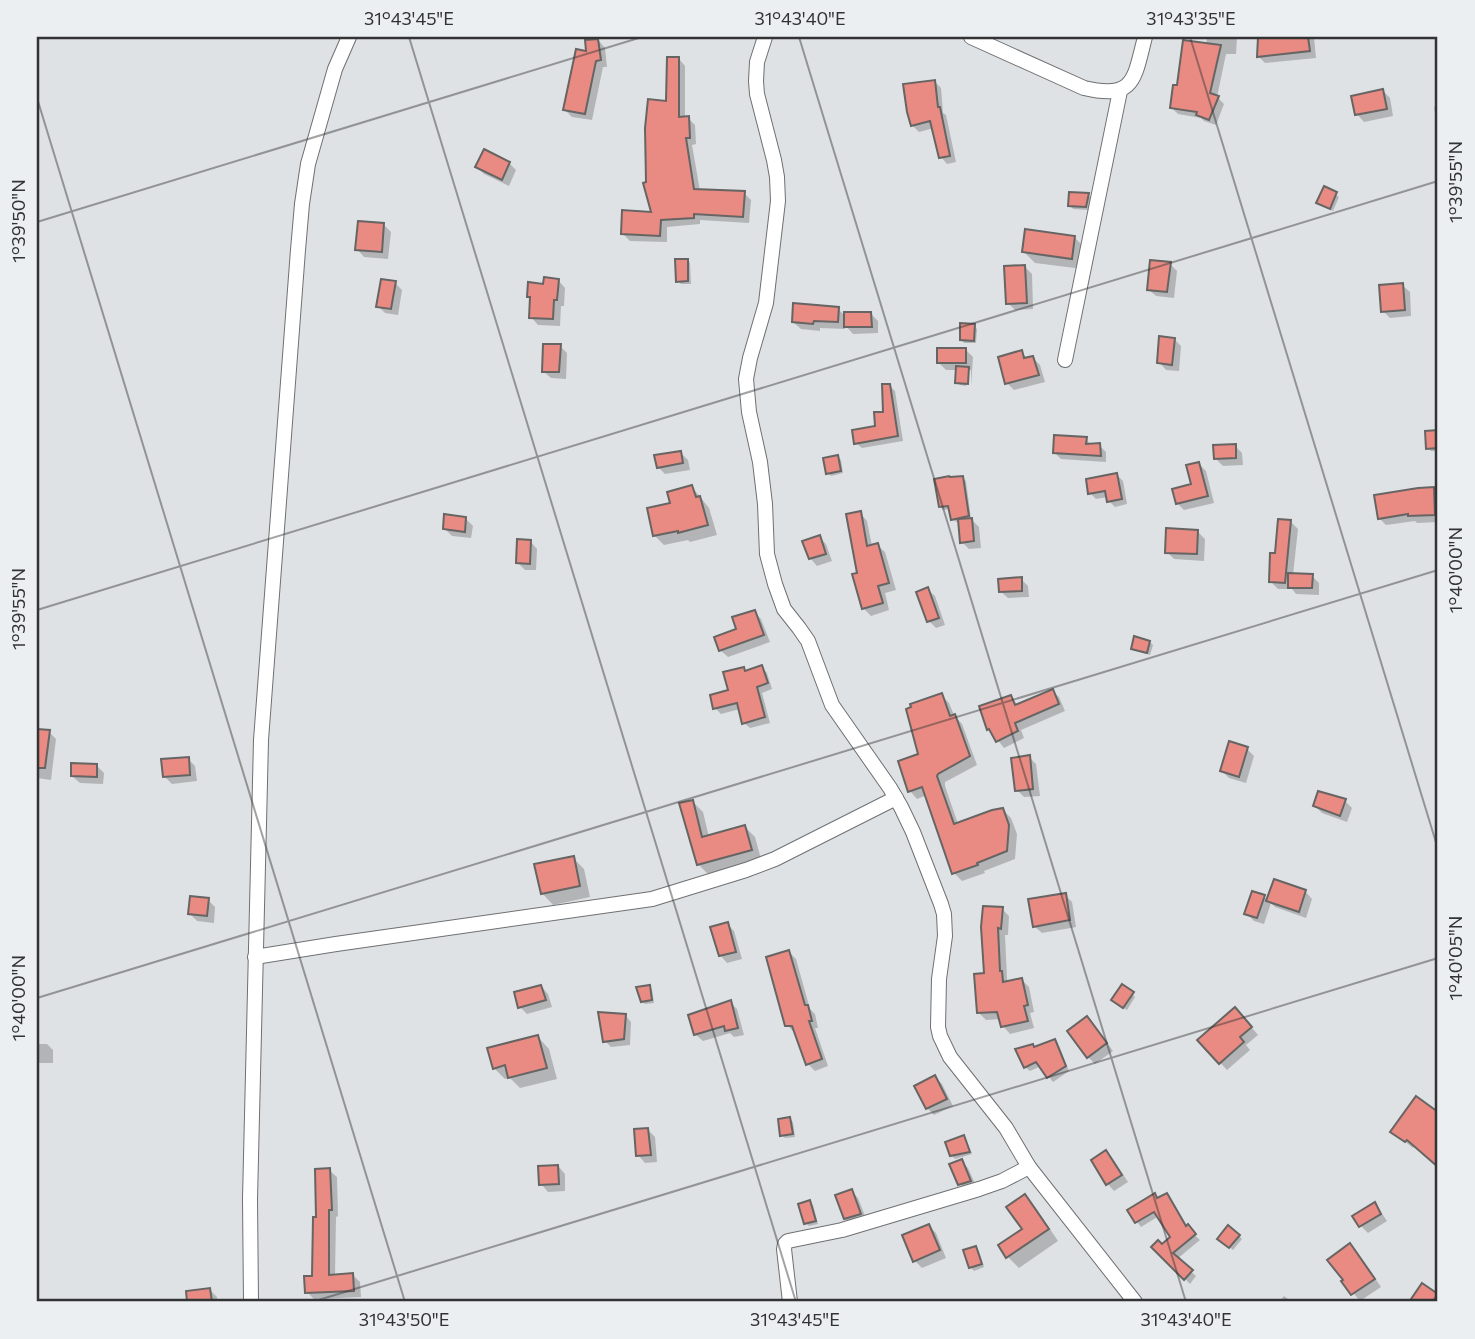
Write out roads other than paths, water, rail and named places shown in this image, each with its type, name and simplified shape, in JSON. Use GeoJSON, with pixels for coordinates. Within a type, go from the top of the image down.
{"type":"FeatureCollection","features":[{"type":"Feature","properties":{"kind":"street"},"geometry":{"type":"LineString","coordinates":[[251,1302],[250,1199],[261,740],[302,204],[311,152],[335,69],[349,37]]}},
{"type":"Feature","properties":{"kind":"street"},"geometry":{"type":"LineString","coordinates":[[765,37],[757,62],[757,94],[774,160],[778,201],[766,303],[746,379],[749,412],[760,462],[767,554],[775,584],[784,609],[808,641],[832,705],[896,798],[914,832],[944,914],[945,936],[938,1027],[950,1057],[1006,1128],[1030,1167],[1135,1302]]}},
{"type":"Feature","properties":{"kind":"street"},"geometry":{"type":"LineString","coordinates":[[971,37],[1084,88],[1103,92],[1119,90],[1128,85],[1134,77],[1145,37]]}},
{"type":"Feature","properties":{"kind":"street"},"geometry":{"type":"LineString","coordinates":[[1065,360],[1119,90]]}},
{"type":"Feature","properties":{"kind":"street"},"geometry":{"type":"LineString","coordinates":[[255,957],[652,899],[775,859],[896,798]]}},
{"type":"Feature","properties":{"kind":"street"},"geometry":{"type":"LineString","coordinates":[[790,1302],[784,1249],[788,1241],[842,1230],[979,1189],[1030,1167]]}}]}
